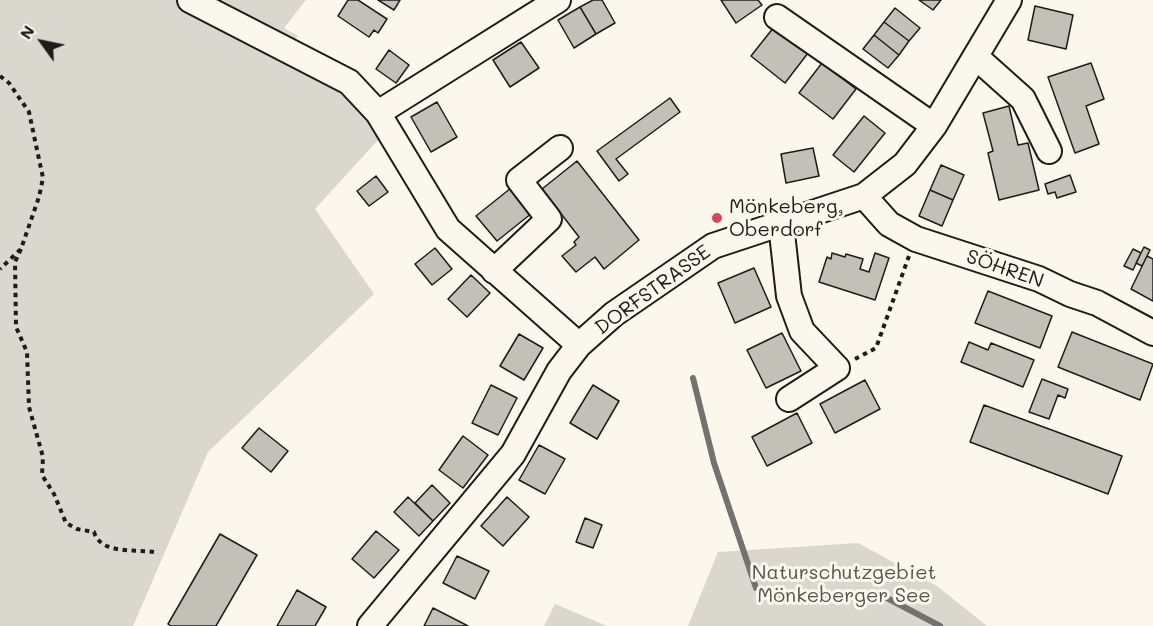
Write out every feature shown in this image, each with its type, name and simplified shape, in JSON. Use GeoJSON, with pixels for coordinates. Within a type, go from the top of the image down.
{"type":"FeatureCollection","features":[{"type":"Feature","properties":{"kind":"street"},"geometry":{"type":"LineString","coordinates":[[190,0],[348,82],[378,113],[448,230],[579,345]]}},
{"type":"Feature","properties":{"kind":"street"},"geometry":{"type":"LineString","coordinates":[[378,113],[530,7],[558,0]]}},
{"type":"Feature","properties":{"kind":"street","name":"DORFSTRASSE"},"geometry":{"type":"LineString","coordinates":[[370,626],[513,454],[559,371],[579,345],[614,314],[712,246],[864,196],[905,164],[934,126],[976,57],[1006,1]]}},
{"type":"Feature","properties":{"kind":"street"},"geometry":{"type":"LineString","coordinates":[[777,17],[934,126]]}},
{"type":"Feature","properties":{"kind":"street"},"geometry":{"type":"LineString","coordinates":[[976,57],[1023,99],[1049,151]]}},
{"type":"Feature","properties":{"kind":"street"},"geometry":{"type":"LineString","coordinates":[[494,271],[549,219],[519,180],[560,148]]}},
{"type":"Feature","properties":{"kind":"street","name":"SÖHREN"},"geometry":{"type":"LineString","coordinates":[[864,196],[889,224],[916,239],[1039,279],[1070,294],[1097,303],[1153,333]]}},
{"type":"Feature","properties":{"kind":"street"},"geometry":{"type":"LineString","coordinates":[[781,224],[789,296],[802,331],[837,368],[789,399]]}},
{"type":"Feature","properties":{"kind":"path"},"geometry":{"type":"LineString","coordinates":[[0,76],[9,83],[29,112],[43,178],[39,197],[15,262],[16,327],[27,352],[29,407],[44,457],[42,475],[66,523],[77,529],[94,532],[96,538],[113,549],[154,552]]}},
{"type":"Feature","properties":{"kind":"path"},"geometry":{"type":"LineString","coordinates":[[837,368],[876,348],[916,239]]}},
{"type":"Feature","properties":{"kind":"path"},"geometry":{"type":"LineString","coordinates":[[0,269],[21,249]]}},
{"type":"Feature","properties":{"kind":"green space"},"geometry":{"type":"Polygon","coordinates":[[[0,0],[190,0],[349,82],[388,129],[315,209],[374,294],[208,452],[133,626],[0,626],[0,0]]]}},
{"type":"Feature","properties":{"kind":"green space"},"geometry":{"type":"Polygon","coordinates":[[[196,0],[306,0],[284,28],[298,36],[289,49],[196,0]]]}},
{"type":"Feature","properties":{"kind":"green space","name":"Naturschutzgebiet Mönkeberger See"},"geometry":{"type":"Polygon","coordinates":[[[858,543],[937,586],[987,626],[688,626],[718,552],[858,543]]]}},
{"type":"Feature","properties":{"kind":"green space"},"geometry":{"type":"Polygon","coordinates":[[[555,604],[607,626],[544,626],[555,604]]]}},
{"type":"Feature","properties":{"kind":"building"},"geometry":{"type":"Polygon","coordinates":[[[348,0],[358,0],[387,19],[378,33],[374,30],[369,37],[338,16],[348,0]]]}},
{"type":"Feature","properties":{"kind":"building"},"geometry":{"type":"Polygon","coordinates":[[[378,0],[400,0],[394,10],[378,0]]]}},
{"type":"Feature","properties":{"kind":"building"},"geometry":{"type":"Polygon","coordinates":[[[593,0],[602,0],[615,23],[596,34],[580,7],[593,0]]]}},
{"type":"Feature","properties":{"kind":"building"},"geometry":{"type":"Polygon","coordinates":[[[721,0],[758,0],[762,5],[736,23],[721,0]]]}},
{"type":"Feature","properties":{"kind":"building"},"geometry":{"type":"Polygon","coordinates":[[[919,0],[941,0],[933,10],[919,0]]]}},
{"type":"Feature","properties":{"kind":"building"},"geometry":{"type":"Polygon","coordinates":[[[1035,6],[1073,15],[1066,49],[1028,40],[1035,6]]]}},
{"type":"Feature","properties":{"kind":"building"},"geometry":{"type":"Polygon","coordinates":[[[580,7],[596,34],[574,48],[558,20],[580,7]]]}},
{"type":"Feature","properties":{"kind":"building"},"geometry":{"type":"Polygon","coordinates":[[[895,8],[920,28],[909,41],[884,22],[895,8]]]}},
{"type":"Feature","properties":{"kind":"building"},"geometry":{"type":"Polygon","coordinates":[[[884,22],[909,41],[899,55],[874,35],[884,22]]]}},
{"type":"Feature","properties":{"kind":"building"},"geometry":{"type":"Polygon","coordinates":[[[774,27],[808,53],[785,83],[751,56],[774,27]]]}},
{"type":"Feature","properties":{"kind":"building"},"geometry":{"type":"Polygon","coordinates":[[[874,35],[899,55],[888,68],[863,49],[874,35]]]}},
{"type":"Feature","properties":{"kind":"building"},"geometry":{"type":"Polygon","coordinates":[[[521,42],[539,68],[510,87],[493,60],[521,42]]]}},
{"type":"Feature","properties":{"kind":"building"},"geometry":{"type":"Polygon","coordinates":[[[389,50],[409,65],[396,83],[376,69],[389,50]]]}},
{"type":"Feature","properties":{"kind":"building"},"geometry":{"type":"Polygon","coordinates":[[[822,63],[856,89],[833,119],[799,93],[822,63]]]}},
{"type":"Feature","properties":{"kind":"building"},"geometry":{"type":"Polygon","coordinates":[[[1091,63],[1104,99],[1086,106],[1099,144],[1075,153],[1048,77],[1091,63]]]}},
{"type":"Feature","properties":{"kind":"building"},"geometry":{"type":"Polygon","coordinates":[[[670,98],[680,112],[616,159],[628,174],[619,181],[597,151],[670,98]]]}},
{"type":"Feature","properties":{"kind":"building"},"geometry":{"type":"Polygon","coordinates":[[[437,102],[457,137],[431,152],[411,117],[437,102]]]}},
{"type":"Feature","properties":{"kind":"building"},"geometry":{"type":"Polygon","coordinates":[[[1009,106],[1018,145],[1028,143],[1039,190],[999,200],[988,153],[993,151],[983,113],[1009,106]]]}},
{"type":"Feature","properties":{"kind":"building"},"geometry":{"type":"Polygon","coordinates":[[[864,116],[885,133],[854,172],[833,155],[864,116]]]}},
{"type":"Feature","properties":{"kind":"building"},"geometry":{"type":"Polygon","coordinates":[[[813,148],[819,176],[786,183],[781,154],[813,148]]]}},
{"type":"Feature","properties":{"kind":"building"},"geometry":{"type":"Polygon","coordinates":[[[577,161],[639,240],[604,269],[595,257],[576,272],[562,256],[576,245],[574,242],[579,237],[542,189],[577,161]]]}},
{"type":"Feature","properties":{"kind":"building"},"geometry":{"type":"Polygon","coordinates":[[[941,165],[964,175],[953,200],[930,190],[941,165]]]}},
{"type":"Feature","properties":{"kind":"building"},"geometry":{"type":"Polygon","coordinates":[[[1070,175],[1076,192],[1057,198],[1055,192],[1048,194],[1045,184],[1070,175]]]}},
{"type":"Feature","properties":{"kind":"building"},"geometry":{"type":"Polygon","coordinates":[[[376,176],[388,192],[369,206],[357,191],[376,176]]]}},
{"type":"Feature","properties":{"kind":"building"},"geometry":{"type":"Polygon","coordinates":[[[516,184],[537,209],[497,241],[476,216],[516,184]]]}},
{"type":"Feature","properties":{"kind":"building"},"geometry":{"type":"Polygon","coordinates":[[[930,190],[953,200],[942,226],[919,216],[930,190]]]}},
{"type":"Feature","properties":{"kind":"building"},"geometry":{"type":"Polygon","coordinates":[[[1144,247],[1150,250],[1142,266],[1136,263],[1144,247]]]}},
{"type":"Feature","properties":{"kind":"building"},"geometry":{"type":"Polygon","coordinates":[[[435,248],[452,269],[432,285],[415,264],[435,248]]]}},
{"type":"Feature","properties":{"kind":"building"},"geometry":{"type":"Polygon","coordinates":[[[1133,249],[1141,253],[1133,270],[1124,266],[1133,249]]]}},
{"type":"Feature","properties":{"kind":"building"},"geometry":{"type":"Polygon","coordinates":[[[832,253],[863,259],[860,269],[869,272],[875,253],[889,258],[875,300],[819,282],[827,257],[831,259],[832,253]]]}},
{"type":"Feature","properties":{"kind":"building"},"geometry":{"type":"Polygon","coordinates":[[[1147,256],[1153,259],[1153,301],[1131,289],[1147,256]]]}},
{"type":"Feature","properties":{"kind":"building"},"geometry":{"type":"Polygon","coordinates":[[[754,268],[771,307],[735,323],[718,283],[754,268]]]}},
{"type":"Feature","properties":{"kind":"building"},"geometry":{"type":"Polygon","coordinates":[[[471,275],[490,293],[467,317],[448,299],[471,275]]]}},
{"type":"Feature","properties":{"kind":"building"},"geometry":{"type":"Polygon","coordinates":[[[988,291],[1052,316],[1040,348],[975,323],[988,291]]]}},
{"type":"Feature","properties":{"kind":"building"},"geometry":{"type":"Polygon","coordinates":[[[1072,332],[1153,364],[1140,400],[1058,367],[1072,332]]]}},
{"type":"Feature","properties":{"kind":"building"},"geometry":{"type":"Polygon","coordinates":[[[782,333],[801,371],[766,388],[747,350],[782,333]]]}},
{"type":"Feature","properties":{"kind":"building"},"geometry":{"type":"Polygon","coordinates":[[[519,334],[543,348],[524,380],[500,366],[519,334]]]}},
{"type":"Feature","properties":{"kind":"building"},"geometry":{"type":"Polygon","coordinates":[[[969,342],[988,350],[991,343],[1034,360],[1023,387],[961,362],[969,342]]]}},
{"type":"Feature","properties":{"kind":"building"},"geometry":{"type":"Polygon","coordinates":[[[1042,379],[1068,389],[1065,398],[1058,395],[1049,419],[1029,412],[1042,379]]]}},
{"type":"Feature","properties":{"kind":"building"},"geometry":{"type":"Polygon","coordinates":[[[865,380],[880,409],[835,433],[820,404],[865,380]]]}},
{"type":"Feature","properties":{"kind":"building"},"geometry":{"type":"Polygon","coordinates":[[[491,385],[517,398],[498,435],[472,423],[491,385]]]}},
{"type":"Feature","properties":{"kind":"building"},"geometry":{"type":"Polygon","coordinates":[[[593,385],[619,401],[597,439],[570,423],[593,385]]]}},
{"type":"Feature","properties":{"kind":"building"},"geometry":{"type":"Polygon","coordinates":[[[984,405],[1122,456],[1108,494],[970,442],[984,405]]]}},
{"type":"Feature","properties":{"kind":"building"},"geometry":{"type":"Polygon","coordinates":[[[797,413],[812,443],[767,466],[752,437],[797,413]]]}},
{"type":"Feature","properties":{"kind":"building"},"geometry":{"type":"Polygon","coordinates":[[[259,428],[288,451],[271,472],[242,448],[259,428]]]}},
{"type":"Feature","properties":{"kind":"building"},"geometry":{"type":"Polygon","coordinates":[[[463,436],[488,455],[463,488],[439,470],[463,436]]]}},
{"type":"Feature","properties":{"kind":"building"},"geometry":{"type":"Polygon","coordinates":[[[539,445],[565,459],[545,494],[519,480],[539,445]]]}},
{"type":"Feature","properties":{"kind":"building"},"geometry":{"type":"Polygon","coordinates":[[[432,485],[450,503],[433,521],[415,503],[432,485]]]}},
{"type":"Feature","properties":{"kind":"building"},"geometry":{"type":"Polygon","coordinates":[[[408,497],[433,521],[419,536],[394,512],[408,497]]]}},
{"type":"Feature","properties":{"kind":"building"},"geometry":{"type":"Polygon","coordinates":[[[507,497],[529,517],[503,546],[481,526],[507,497]]]}},
{"type":"Feature","properties":{"kind":"building"},"geometry":{"type":"Polygon","coordinates":[[[585,518],[602,525],[593,548],[576,542],[585,518]]]}},
{"type":"Feature","properties":{"kind":"building"},"geometry":{"type":"Polygon","coordinates":[[[376,531],[399,550],[374,578],[352,559],[376,531]]]}},
{"type":"Feature","properties":{"kind":"building"},"geometry":{"type":"Polygon","coordinates":[[[220,534],[257,555],[216,626],[171,626],[168,624],[220,534]]]}},
{"type":"Feature","properties":{"kind":"building"},"geometry":{"type":"Polygon","coordinates":[[[457,556],[489,571],[475,599],[443,583],[457,556]]]}},
{"type":"Feature","properties":{"kind":"building"},"geometry":{"type":"Polygon","coordinates":[[[297,590],[326,607],[315,626],[277,626],[297,590]]]}},
{"type":"Feature","properties":{"kind":"building"},"geometry":{"type":"Polygon","coordinates":[[[433,608],[468,626],[424,626],[433,608]]]}},
{"type":"Feature","properties":{"kind":"waterway"},"geometry":{"type":"LineString","coordinates":[[693,378],[714,463],[756,588],[779,596],[885,597],[940,626]]}},
{"type":"Feature","properties":{"kind":"place","name":"Mönkeberg, Oberdorf"},"geometry":{"type":"Point","coordinates":[717,218]}}]}
